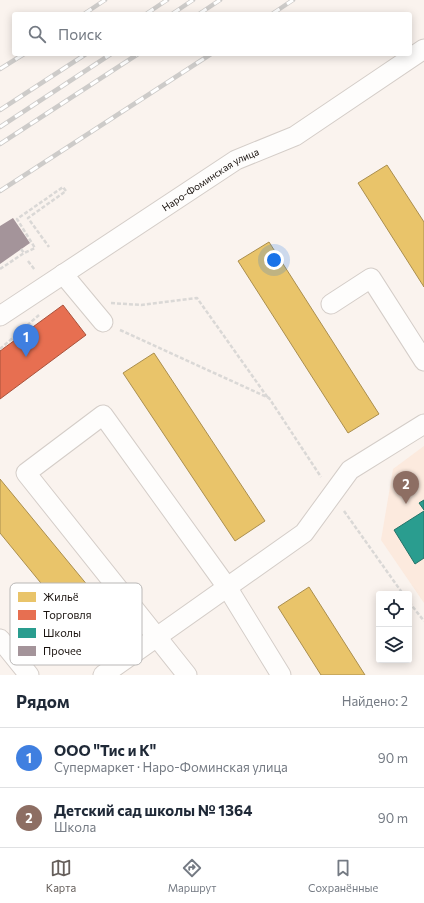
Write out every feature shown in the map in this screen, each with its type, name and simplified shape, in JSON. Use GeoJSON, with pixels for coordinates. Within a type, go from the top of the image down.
{"type":"FeatureCollection","features":[{"type":"Feature","properties":{"kind":"street","name":"Наро-Фоминская улица"},"geometry":{"type":"LineString","coordinates":[[0,316],[236,160],[295,136],[424,49]]}},
{"type":"Feature","properties":{"kind":"street"},"geometry":{"type":"LineString","coordinates":[[63,274],[103,322]]}},
{"type":"Feature","properties":{"kind":"street"},"geometry":{"type":"LineString","coordinates":[[331,304],[371,278],[424,361]]}},
{"type":"Feature","properties":{"kind":"street"},"geometry":{"type":"LineString","coordinates":[[113,583],[26,473],[103,415],[227,587],[281,675]]}},
{"type":"Feature","properties":{"kind":"street"},"geometry":{"type":"LineString","coordinates":[[142,647],[304,533],[350,470],[424,424]]}},
{"type":"Feature","properties":{"kind":"street"},"geometry":{"type":"LineString","coordinates":[[142,619],[187,675]]}},
{"type":"Feature","properties":{"kind":"street"},"geometry":{"type":"LineString","coordinates":[[0,638],[10,651]]}},
{"type":"Feature","properties":{"kind":"street"},"geometry":{"type":"LineString","coordinates":[[20,665],[28,675]]}},
{"type":"Feature","properties":{"kind":"street"},"geometry":{"type":"LineString","coordinates":[[102,675],[116,665]]}},
{"type":"Feature","properties":{"kind":"path"},"geometry":{"type":"LineString","coordinates":[[0,269],[24,253],[35,248],[17,219],[63,187],[66,191],[28,218],[49,247]]}},
{"type":"Feature","properties":{"kind":"path"},"geometry":{"type":"LineString","coordinates":[[21,249],[24,253]]}},
{"type":"Feature","properties":{"kind":"path"},"geometry":{"type":"LineString","coordinates":[[28,261],[34,270]]}},
{"type":"Feature","properties":{"kind":"path"},"geometry":{"type":"LineString","coordinates":[[106,302],[141,305],[196,298],[269,398],[333,495],[401,591]]}},
{"type":"Feature","properties":{"kind":"path"},"geometry":{"type":"LineString","coordinates":[[0,348],[45,311]]}},
{"type":"Feature","properties":{"kind":"path"},"geometry":{"type":"LineString","coordinates":[[103,322],[269,398]]}},
{"type":"Feature","properties":{"kind":"path"},"geometry":{"type":"LineString","coordinates":[[412,606],[424,621]]}},
{"type":"Feature","properties":{"kind":"shaded area"},"geometry":{"type":"Polygon","coordinates":[[[424,446],[424,603],[381,540],[393,469],[424,446]]]}},
{"type":"Feature","properties":{"kind":"building: Жильё"},"geometry":{"type":"Polygon","coordinates":[[[387,165],[424,222],[424,287],[358,183],[387,165]]]}},
{"type":"Feature","properties":{"kind":"building: Жильё"},"geometry":{"type":"Polygon","coordinates":[[[269,242],[379,414],[348,433],[238,261],[269,242]]]}},
{"type":"Feature","properties":{"kind":"building: Жильё"},"geometry":{"type":"Polygon","coordinates":[[[154,353],[265,521],[235,541],[123,373],[154,353]]]}},
{"type":"Feature","properties":{"kind":"building: Жильё"},"geometry":{"type":"Polygon","coordinates":[[[0,479],[86,583],[41,583],[0,533],[0,479]]]}},
{"type":"Feature","properties":{"kind":"building: Жильё"},"geometry":{"type":"Polygon","coordinates":[[[309,587],[365,675],[321,675],[278,607],[309,587]]]}},
{"type":"Feature","properties":{"kind":"building: Торговля"},"geometry":{"type":"Polygon","coordinates":[[[63,305],[86,335],[0,399],[0,351],[63,305]]]}},
{"type":"Feature","properties":{"kind":"building: Школы"},"geometry":{"type":"Polygon","coordinates":[[[424,500],[424,510],[419,503],[424,500]]]}},
{"type":"Feature","properties":{"kind":"building: Школы"},"geometry":{"type":"Polygon","coordinates":[[[424,511],[424,558],[415,564],[394,530],[424,511]]]}},
{"type":"Feature","properties":{"kind":"building: Прочее"},"geometry":{"type":"Polygon","coordinates":[[[13,218],[30,243],[0,264],[0,226],[13,218]]]}},
{"type":"Feature","properties":{"kind":"railway"},"geometry":{"type":"LineString","coordinates":[[87,12],[105,0]]}},
{"type":"Feature","properties":{"kind":"railway"},"geometry":{"type":"LineString","coordinates":[[149,12],[167,0]]}},
{"type":"Feature","properties":{"kind":"railway"},"geometry":{"type":"LineString","coordinates":[[175,12],[193,0]]}},
{"type":"Feature","properties":{"kind":"railway"},"geometry":{"type":"LineString","coordinates":[[202,12],[220,0]]}},
{"type":"Feature","properties":{"kind":"railway"},"geometry":{"type":"LineString","coordinates":[[275,12],[293,0]]}},
{"type":"Feature","properties":{"kind":"railway"},"geometry":{"type":"LineString","coordinates":[[0,69],[21,56]]}},
{"type":"Feature","properties":{"kind":"railway"},"geometry":{"type":"LineString","coordinates":[[0,110],[83,56]]}},
{"type":"Feature","properties":{"kind":"railway"},"geometry":{"type":"LineString","coordinates":[[0,127],[108,56]]}},
{"type":"Feature","properties":{"kind":"railway"},"geometry":{"type":"LineString","coordinates":[[0,144],[135,56]]}},
{"type":"Feature","properties":{"kind":"railway"},"geometry":{"type":"LineString","coordinates":[[0,191],[208,56]]}},
{"type":"Feature","properties":{"kind":"place","name":"ООО \"Тис и К\""},"geometry":{"type":"Point","coordinates":[26,357]}},
{"type":"Feature","properties":{"kind":"place","name":"Детский сад школы № 1364"},"geometry":{"type":"Point","coordinates":[406,504]}}]}
